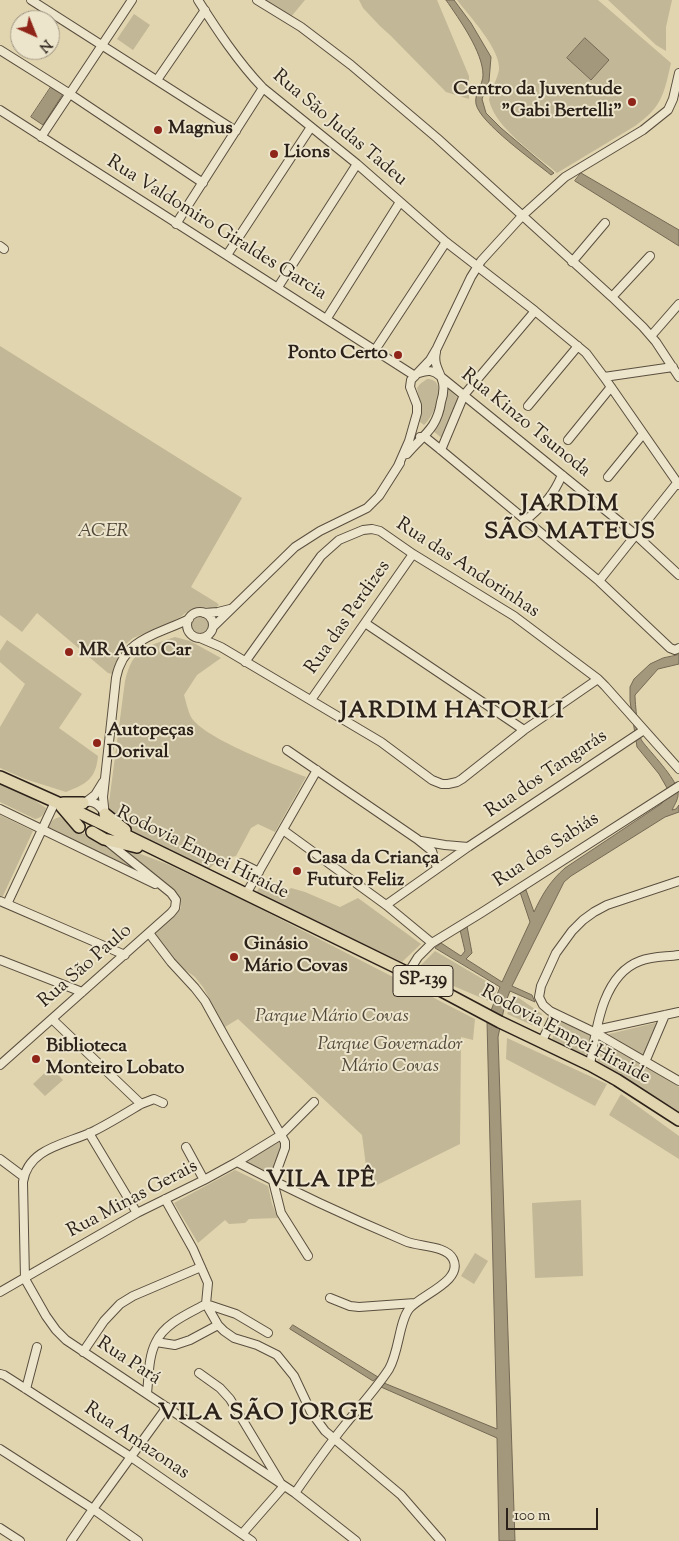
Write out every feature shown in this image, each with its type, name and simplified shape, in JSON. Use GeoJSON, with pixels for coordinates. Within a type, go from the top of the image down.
{"type":"FeatureCollection","features":[{"type":"Feature","properties":{"kind":"main road"},"geometry":{"type":"LineString","coordinates":[[0,777],[57,802],[82,805]]}},
{"type":"Feature","properties":{"kind":"main road"},"geometry":{"type":"LineString","coordinates":[[57,802],[79,827]]}},
{"type":"Feature","properties":{"kind":"main road","name":"Rodovia Empei Hiraide"},"geometry":{"type":"LineString","coordinates":[[82,805],[101,821]]}},
{"type":"Feature","properties":{"kind":"main road"},"geometry":{"type":"LineString","coordinates":[[101,821],[122,828],[160,853],[104,839],[101,821]]}},
{"type":"Feature","properties":{"kind":"main road","name":"Rodovia Empei Hiraide"},"geometry":{"type":"LineString","coordinates":[[160,853],[408,973],[497,1020],[590,1064],[679,1120]]}},
{"type":"Feature","properties":{"kind":"street"},"geometry":{"type":"LineString","coordinates":[[31,0],[236,131]]}},
{"type":"Feature","properties":{"kind":"street"},"geometry":{"type":"LineString","coordinates":[[41,137],[132,0]]}},
{"type":"Feature","properties":{"kind":"street","name":"Rua São Judas Tadeu"},"geometry":{"type":"LineString","coordinates":[[198,0],[246,67],[264,88],[357,164],[446,242],[535,311],[591,358],[678,484]]}},
{"type":"Feature","properties":{"kind":"street"},"geometry":{"type":"LineString","coordinates":[[257,0],[301,27],[351,65],[437,138],[612,297],[651,336],[679,377]]}},
{"type":"Feature","properties":{"kind":"street"},"geometry":{"type":"LineString","coordinates":[[157,80],[205,10]]}},
{"type":"Feature","properties":{"kind":"street"},"geometry":{"type":"LineString","coordinates":[[0,50],[202,182]]}},
{"type":"Feature","properties":{"kind":"street"},"geometry":{"type":"LineString","coordinates":[[397,468],[407,446],[417,409],[410,391],[410,384],[430,360],[437,348],[478,266],[523,215],[571,172],[643,130],[658,119],[671,104],[679,73]]}},
{"type":"Feature","properties":{"kind":"street"},"geometry":{"type":"LineString","coordinates":[[176,224],[264,88]]}},
{"type":"Feature","properties":{"kind":"street","name":"Rua Valdomiro Giraldes Garcia"},"geometry":{"type":"LineString","coordinates":[[0,110],[415,376]]}},
{"type":"Feature","properties":{"kind":"street"},"geometry":{"type":"LineString","coordinates":[[227,255],[311,127]]}},
{"type":"Feature","properties":{"kind":"street"},"geometry":{"type":"LineString","coordinates":[[278,287],[357,164]]}},
{"type":"Feature","properties":{"kind":"street"},"geometry":{"type":"LineString","coordinates":[[327,318],[400,202]]}},
{"type":"Feature","properties":{"kind":"street"},"geometry":{"type":"LineString","coordinates":[[572,262],[605,223]]}},
{"type":"Feature","properties":{"kind":"street"},"geometry":{"type":"LineString","coordinates":[[375,350],[446,242]]}},
{"type":"Feature","properties":{"kind":"street"},"geometry":{"type":"LineString","coordinates":[[612,297],[650,256]]}},
{"type":"Feature","properties":{"kind":"street"},"geometry":{"type":"LineString","coordinates":[[651,336],[679,304]]}},
{"type":"Feature","properties":{"kind":"street"},"geometry":{"type":"LineString","coordinates":[[441,450],[464,395],[535,311]]}},
{"type":"Feature","properties":{"kind":"street"},"geometry":{"type":"LineString","coordinates":[[528,406],[578,346]]}},
{"type":"Feature","properties":{"kind":"street"},"geometry":{"type":"LineString","coordinates":[[196,637],[207,636],[232,608],[295,548],[320,531],[367,508],[379,496],[412,448],[425,437],[434,424],[439,412],[443,388],[435,362],[437,348]]}},
{"type":"Feature","properties":{"kind":"street"},"geometry":{"type":"LineString","coordinates":[[604,377],[673,368]]}},
{"type":"Feature","properties":{"kind":"street"},"geometry":{"type":"LineString","coordinates":[[415,376],[428,370],[440,376]]}},
{"type":"Feature","properties":{"kind":"street","name":"Rua Kinzo Tsunoda"},"geometry":{"type":"LineString","coordinates":[[440,376],[636,535],[679,575]]}},
{"type":"Feature","properties":{"kind":"street"},"geometry":{"type":"LineString","coordinates":[[568,440],[611,388]]}},
{"type":"Feature","properties":{"kind":"street"},"geometry":{"type":"LineString","coordinates":[[413,427],[417,435],[425,437],[599,582],[670,648],[675,650],[679,648]]}},
{"type":"Feature","properties":{"kind":"street"},"geometry":{"type":"LineString","coordinates":[[608,477],[643,434]]}},
{"type":"Feature","properties":{"kind":"street"},"geometry":{"type":"LineString","coordinates":[[526,520],[549,499],[562,475]]}},
{"type":"Feature","properties":{"kind":"street"},"geometry":{"type":"LineString","coordinates":[[599,582],[678,484]]}},
{"type":"Feature","properties":{"kind":"street","name":"Rua das Andorinhas"},"geometry":{"type":"LineString","coordinates":[[245,662],[321,556],[339,540],[363,530],[372,529],[380,531],[413,554],[514,616],[598,679],[679,769]]}},
{"type":"Feature","properties":{"kind":"street","name":"Rua das Perdizes"},"geometry":{"type":"LineString","coordinates":[[311,700],[413,554]]}},
{"type":"Feature","properties":{"kind":"street"},"geometry":{"type":"LineString","coordinates":[[101,821],[115,687],[122,659],[137,642],[173,627],[189,619],[194,614],[218,612],[232,608]]}},
{"type":"Feature","properties":{"kind":"street"},"geometry":{"type":"LineString","coordinates":[[201,613],[209,616],[211,619],[212,629],[220,647]]}},
{"type":"Feature","properties":{"kind":"street"},"geometry":{"type":"LineString","coordinates":[[189,619],[188,628],[196,637]]}},
{"type":"Feature","properties":{"kind":"street"},"geometry":{"type":"LineString","coordinates":[[366,623],[524,730]]}},
{"type":"Feature","properties":{"kind":"street"},"geometry":{"type":"LineString","coordinates":[[173,627],[220,647],[387,746],[437,782],[448,784],[462,779],[524,730],[598,679]]}},
{"type":"Feature","properties":{"kind":"street","name":"Rua dos Tangarás"},"geometry":{"type":"LineString","coordinates":[[386,905],[468,847],[644,730]]}},
{"type":"Feature","properties":{"kind":"street"},"geometry":{"type":"LineString","coordinates":[[287,750],[417,838],[432,851],[438,868]]}},
{"type":"Feature","properties":{"kind":"street"},"geometry":{"type":"LineString","coordinates":[[246,894],[317,770]]}},
{"type":"Feature","properties":{"kind":"street"},"geometry":{"type":"LineString","coordinates":[[101,821],[85,831],[75,821],[82,805],[98,791],[106,776]]}},
{"type":"Feature","properties":{"kind":"street","name":"Rua dos Sabiás"},"geometry":{"type":"LineString","coordinates":[[408,973],[418,957],[432,942],[476,916],[679,786]]}},
{"type":"Feature","properties":{"kind":"street"},"geometry":{"type":"LineString","coordinates":[[57,802],[4,902],[125,955]]}},
{"type":"Feature","properties":{"kind":"street"},"geometry":{"type":"LineString","coordinates":[[82,805],[96,803],[101,821]]}},
{"type":"Feature","properties":{"kind":"street"},"geometry":{"type":"LineString","coordinates":[[0,810],[166,889]]}},
{"type":"Feature","properties":{"kind":"street"},"geometry":{"type":"LineString","coordinates":[[283,830],[386,905],[432,942]]}},
{"type":"Feature","properties":{"kind":"street"},"geometry":{"type":"LineString","coordinates":[[417,838],[425,842],[445,846],[468,847]]}},
{"type":"Feature","properties":{"kind":"street"},"geometry":{"type":"LineString","coordinates":[[104,839],[166,889]]}},
{"type":"Feature","properties":{"kind":"street"},"geometry":{"type":"LineString","coordinates":[[241,863],[259,872]]}},
{"type":"Feature","properties":{"kind":"street"},"geometry":{"type":"LineString","coordinates":[[679,881],[607,905],[594,912],[572,931],[556,953],[540,992],[543,1005],[555,1014],[596,1031],[679,1081]]}},
{"type":"Feature","properties":{"kind":"street","name":"Rua São Paulo"},"geometry":{"type":"LineString","coordinates":[[0,1065],[171,913],[176,906],[174,897],[166,889]]}},
{"type":"Feature","properties":{"kind":"street"},"geometry":{"type":"LineString","coordinates":[[149,933],[171,962],[200,994],[281,1135],[286,1148],[274,1181],[281,1213],[308,1256]]}},
{"type":"Feature","properties":{"kind":"street"},"geometry":{"type":"LineString","coordinates":[[590,1064],[602,1006],[614,983],[626,968],[642,960],[679,955]]}},
{"type":"Feature","properties":{"kind":"street"},"geometry":{"type":"LineString","coordinates":[[0,960],[82,992]]}},
{"type":"Feature","properties":{"kind":"street"},"geometry":{"type":"LineString","coordinates":[[596,1031],[679,1012]]}},
{"type":"Feature","properties":{"kind":"street"},"geometry":{"type":"LineString","coordinates":[[542,1041],[555,1014]]}},
{"type":"Feature","properties":{"kind":"street"},"geometry":{"type":"LineString","coordinates":[[645,1062],[666,1015]]}},
{"type":"Feature","properties":{"kind":"street"},"geometry":{"type":"LineString","coordinates":[[52,1019],[141,1104]]}},
{"type":"Feature","properties":{"kind":"street"},"geometry":{"type":"LineString","coordinates":[[25,1279],[22,1215],[24,1177],[29,1166],[42,1152],[55,1145],[90,1133],[141,1104],[154,1099],[163,1103]]}},
{"type":"Feature","properties":{"kind":"street","name":"Rua Minas Gerais"},"geometry":{"type":"LineString","coordinates":[[0,1292],[137,1213],[237,1162],[281,1135],[314,1102]]}},
{"type":"Feature","properties":{"kind":"street"},"geometry":{"type":"LineString","coordinates":[[90,1133],[137,1213]]}},
{"type":"Feature","properties":{"kind":"street"},"geometry":{"type":"LineString","coordinates":[[186,1147],[204,1180]]}},
{"type":"Feature","properties":{"kind":"street"},"geometry":{"type":"LineString","coordinates":[[0,1159],[24,1177]]}},
{"type":"Feature","properties":{"kind":"street"},"geometry":{"type":"LineString","coordinates":[[237,1162],[407,1242],[446,1251],[454,1264],[452,1274],[442,1285],[415,1303],[408,1311],[395,1355],[388,1371],[333,1439],[295,1493]]}},
{"type":"Feature","properties":{"kind":"street"},"geometry":{"type":"LineString","coordinates":[[165,1200],[193,1249],[208,1283],[206,1304],[218,1325],[229,1335],[257,1345],[276,1355],[294,1376],[306,1404],[318,1423],[333,1439],[401,1495],[441,1541]]}},
{"type":"Feature","properties":{"kind":"street"},"geometry":{"type":"LineString","coordinates":[[83,1352],[109,1314],[120,1304],[133,1296],[201,1267]]}},
{"type":"Feature","properties":{"kind":"street","name":"Rua Pará"},"geometry":{"type":"LineString","coordinates":[[25,1279],[46,1316],[66,1340],[295,1493],[356,1541]]}},
{"type":"Feature","properties":{"kind":"street"},"geometry":{"type":"LineString","coordinates":[[330,1298],[350,1306],[359,1307],[415,1303]]}},
{"type":"Feature","properties":{"kind":"street"},"geometry":{"type":"LineString","coordinates":[[147,1393],[152,1355],[156,1342],[168,1327],[206,1304],[236,1314],[268,1333]]}},
{"type":"Feature","properties":{"kind":"street"},"geometry":{"type":"LineString","coordinates":[[156,1342],[175,1344],[190,1340],[218,1325]]}},
{"type":"Feature","properties":{"kind":"street"},"geometry":{"type":"LineString","coordinates":[[26,1389],[37,1347]]}},
{"type":"Feature","properties":{"kind":"street"},"geometry":{"type":"LineString","coordinates":[[199,1373],[220,1388],[230,1399],[283,1485],[242,1534]]}},
{"type":"Feature","properties":{"kind":"street","name":"Rua Amazonas"},"geometry":{"type":"LineString","coordinates":[[0,1374],[131,1457],[252,1541]]}},
{"type":"Feature","properties":{"kind":"street"},"geometry":{"type":"LineString","coordinates":[[72,1541],[92,1509],[167,1406]]}},
{"type":"Feature","properties":{"kind":"street"},"geometry":{"type":"LineString","coordinates":[[0,1449],[138,1541]]}},
{"type":"Feature","properties":{"kind":"street"},"geometry":{"type":"LineString","coordinates":[[0,1528],[20,1541]]}},
{"type":"Feature","properties":{"kind":"green space"},"geometry":{"type":"Polygon","coordinates":[[[260,0],[305,0],[290,18],[260,0]]]}},
{"type":"Feature","properties":{"kind":"green space"},"geometry":{"type":"Polygon","coordinates":[[[359,0],[437,0],[469,76],[469,99],[446,92],[380,26],[363,8],[359,0]]]}},
{"type":"Feature","properties":{"kind":"green space"},"geometry":{"type":"Polygon","coordinates":[[[457,0],[598,0],[671,63],[661,99],[651,112],[635,126],[557,173],[517,140],[499,121],[493,111],[489,100],[499,70],[495,52],[483,33],[457,0]]]}},
{"type":"Feature","properties":{"kind":"green space"},"geometry":{"type":"Polygon","coordinates":[[[608,0],[672,0],[666,27],[666,51],[656,45],[608,0]]]}},
{"type":"Feature","properties":{"kind":"green space"},"geometry":{"type":"Polygon","coordinates":[[[134,14],[150,25],[133,50],[117,39],[134,14]]]}},
{"type":"Feature","properties":{"kind":"green space","name":"ACER"},"geometry":{"type":"Polygon","coordinates":[[[0,346],[242,498],[191,587],[219,605],[214,609],[205,607],[194,608],[168,624],[133,638],[120,653],[112,674],[108,673],[37,613],[22,632],[0,615],[0,346]]]}},
{"type":"Feature","properties":{"kind":"green space"},"geometry":{"type":"Polygon","coordinates":[[[427,379],[434,381],[438,385],[439,391],[432,414],[424,425],[420,422],[419,418],[421,407],[417,388],[427,379]]]}},
{"type":"Feature","properties":{"kind":"green space"},"geometry":{"type":"Polygon","coordinates":[[[444,385],[460,400],[444,440],[432,430],[444,385]]]}},
{"type":"Feature","properties":{"kind":"green space"},"geometry":{"type":"Polygon","coordinates":[[[196,616],[204,616],[209,621],[207,632],[196,634],[191,629],[191,621],[196,616]]]}},
{"type":"Feature","properties":{"kind":"green space"},"geometry":{"type":"Polygon","coordinates":[[[175,637],[190,641],[221,658],[197,675],[184,695],[191,717],[198,725],[226,743],[306,777],[275,832],[258,824],[251,828],[236,856],[218,860],[209,869],[133,831],[117,821],[108,810],[128,670],[136,655],[142,650],[175,637]]]}},
{"type":"Feature","properties":{"kind":"green space"},"geometry":{"type":"Polygon","coordinates":[[[7,640],[82,694],[59,728],[98,756],[97,764],[89,780],[66,792],[25,779],[0,768],[0,727],[25,684],[0,662],[0,651],[7,640]]]}},
{"type":"Feature","properties":{"kind":"green space"},"geometry":{"type":"Polygon","coordinates":[[[0,781],[46,808],[44,814],[35,819],[0,802],[0,781]]]}},
{"type":"Feature","properties":{"kind":"green space"},"geometry":{"type":"Polygon","coordinates":[[[0,815],[33,831],[2,898],[0,897],[0,815]]]}},
{"type":"Feature","properties":{"kind":"green space"},"geometry":{"type":"Polygon","coordinates":[[[60,817],[80,833],[92,835],[102,841],[144,875],[48,827],[52,821],[60,817]]]}},
{"type":"Feature","properties":{"kind":"green space","name":"Parque Mário Covas"},"geometry":{"type":"Polygon","coordinates":[[[122,847],[167,864],[243,900],[475,1019],[473,1040],[461,1037],[460,1144],[369,1189],[362,1135],[238,1019],[225,1027],[203,987],[195,977],[177,964],[154,934],[181,908],[180,901],[175,892],[122,847]]]}},
{"type":"Feature","properties":{"kind":"green space"},"geometry":{"type":"Polygon","coordinates":[[[259,888],[282,896],[291,888],[340,907],[358,898],[421,944],[402,962],[256,893],[259,888]]]}},
{"type":"Feature","properties":{"kind":"green space"},"geometry":{"type":"Polygon","coordinates":[[[435,951],[498,988],[491,1002],[416,970],[435,951]]]}},
{"type":"Feature","properties":{"kind":"green space"},"geometry":{"type":"Polygon","coordinates":[[[516,996],[542,1014],[539,1022],[532,1025],[507,1014],[516,996]]]}},
{"type":"Feature","properties":{"kind":"green space"},"geometry":{"type":"Polygon","coordinates":[[[561,1019],[591,1035],[585,1055],[552,1039],[561,1019]]]}},
{"type":"Feature","properties":{"kind":"green space"},"geometry":{"type":"Polygon","coordinates":[[[655,1023],[658,1024],[645,1056],[608,1036],[609,1034],[655,1023]]]}},
{"type":"Feature","properties":{"kind":"green space"},"geometry":{"type":"Polygon","coordinates":[[[507,1038],[607,1084],[595,1106],[506,1059],[507,1038]]]}},
{"type":"Feature","properties":{"kind":"green space"},"geometry":{"type":"Polygon","coordinates":[[[602,1044],[607,1044],[679,1087],[679,1113],[598,1061],[597,1052],[602,1044]]]}},
{"type":"Feature","properties":{"kind":"green space"},"geometry":{"type":"Polygon","coordinates":[[[51,1067],[63,1080],[45,1096],[33,1084],[51,1067]]]}},
{"type":"Feature","properties":{"kind":"green space"},"geometry":{"type":"Polygon","coordinates":[[[621,1094],[679,1136],[679,1159],[609,1115],[621,1094]]]}},
{"type":"Feature","properties":{"kind":"green space"},"geometry":{"type":"Polygon","coordinates":[[[280,1142],[283,1147],[273,1174],[243,1161],[280,1142]]]}},
{"type":"Feature","properties":{"kind":"green space"},"geometry":{"type":"Polygon","coordinates":[[[235,1170],[268,1186],[272,1204],[278,1218],[249,1219],[245,1223],[229,1224],[225,1220],[198,1243],[174,1203],[235,1170]]]}},
{"type":"Feature","properties":{"kind":"green space"},"geometry":{"type":"Polygon","coordinates":[[[581,1200],[583,1276],[535,1278],[532,1203],[581,1200]]]}},
{"type":"Feature","properties":{"kind":"green space"},"geometry":{"type":"Polygon","coordinates":[[[475,1253],[488,1261],[474,1284],[461,1276],[475,1253]]]}},
{"type":"Feature","properties":{"kind":"shaded area"},"geometry":{"type":"Polygon","coordinates":[[[446,0],[454,0],[471,23],[491,57],[489,81],[482,99],[486,113],[554,173],[551,175],[497,131],[480,112],[476,104],[477,93],[483,75],[479,56],[475,46],[446,0]]]}},
{"type":"Feature","properties":{"kind":"shaded area"},"geometry":{"type":"Polygon","coordinates":[[[585,38],[609,60],[591,80],[567,58],[585,38]]]}},
{"type":"Feature","properties":{"kind":"shaded area"},"geometry":{"type":"Polygon","coordinates":[[[51,87],[63,94],[43,125],[31,117],[51,87]]]}},
{"type":"Feature","properties":{"kind":"shaded area"},"geometry":{"type":"Polygon","coordinates":[[[581,173],[679,230],[679,246],[575,181],[581,173]]]}},
{"type":"Feature","properties":{"kind":"shaded area"},"geometry":{"type":"Polygon","coordinates":[[[679,655],[679,664],[658,669],[635,695],[637,719],[642,741],[673,780],[678,796],[672,810],[676,809],[679,805],[679,812],[665,817],[564,882],[512,986],[532,995],[535,1002],[510,991],[505,1004],[498,1037],[515,1541],[499,1541],[497,1438],[381,1387],[384,1383],[497,1429],[487,1021],[500,987],[435,948],[441,943],[461,956],[465,951],[460,930],[467,926],[472,953],[466,959],[502,982],[530,922],[520,892],[526,890],[534,912],[547,888],[565,868],[661,804],[666,798],[667,788],[659,774],[637,747],[630,701],[630,687],[634,679],[650,664],[663,658],[679,655]]]}},
{"type":"Feature","properties":{"kind":"shaded area"},"geometry":{"type":"Polygon","coordinates":[[[293,1325],[378,1377],[373,1381],[290,1329],[293,1325]]]}},
{"type":"Feature","properties":{"kind":"place","name":"Centro da Juventude \"Gabi Bertelli\""},"geometry":{"type":"Point","coordinates":[632,102]}},
{"type":"Feature","properties":{"kind":"place","name":"Magnus"},"geometry":{"type":"Point","coordinates":[158,130]}},
{"type":"Feature","properties":{"kind":"place","name":"Lions"},"geometry":{"type":"Point","coordinates":[274,154]}},
{"type":"Feature","properties":{"kind":"place","name":"Ponto Certo"},"geometry":{"type":"Point","coordinates":[398,355]}},
{"type":"Feature","properties":{"kind":"place","name":"MR Auto Car"},"geometry":{"type":"Point","coordinates":[69,652]}},
{"type":"Feature","properties":{"kind":"place","name":"Autopeças Dorival"},"geometry":{"type":"Point","coordinates":[97,743]}},
{"type":"Feature","properties":{"kind":"place","name":"Casa da Criança Futuro Feliz"},"geometry":{"type":"Point","coordinates":[297,871]}},
{"type":"Feature","properties":{"kind":"place","name":"Ginásio Mário Covas"},"geometry":{"type":"Point","coordinates":[234,957]}},
{"type":"Feature","properties":{"kind":"place","name":"Biblioteca Monteiro Lobato"},"geometry":{"type":"Point","coordinates":[36,1059]}},
{"type":"Feature","properties":{"kind":"district","name":"JARDIM SÃO MATEUS"},"geometry":{"type":"Point","coordinates":[570,520]}},
{"type":"Feature","properties":{"kind":"district","name":"JARDIM HATORI I"},"geometry":{"type":"Point","coordinates":[452,713]}},
{"type":"Feature","properties":{"kind":"district","name":"VILA IPÊ"},"geometry":{"type":"Point","coordinates":[321,1182]}},
{"type":"Feature","properties":{"kind":"district","name":"VILA SÃO JORGE"},"geometry":{"type":"Point","coordinates":[266,1415]}},
{"type":"Feature","properties":{"kind":"park label","name":"Parque Governador Mário Covas"},"geometry":{"type":"Point","coordinates":[390,1057]}}]}
